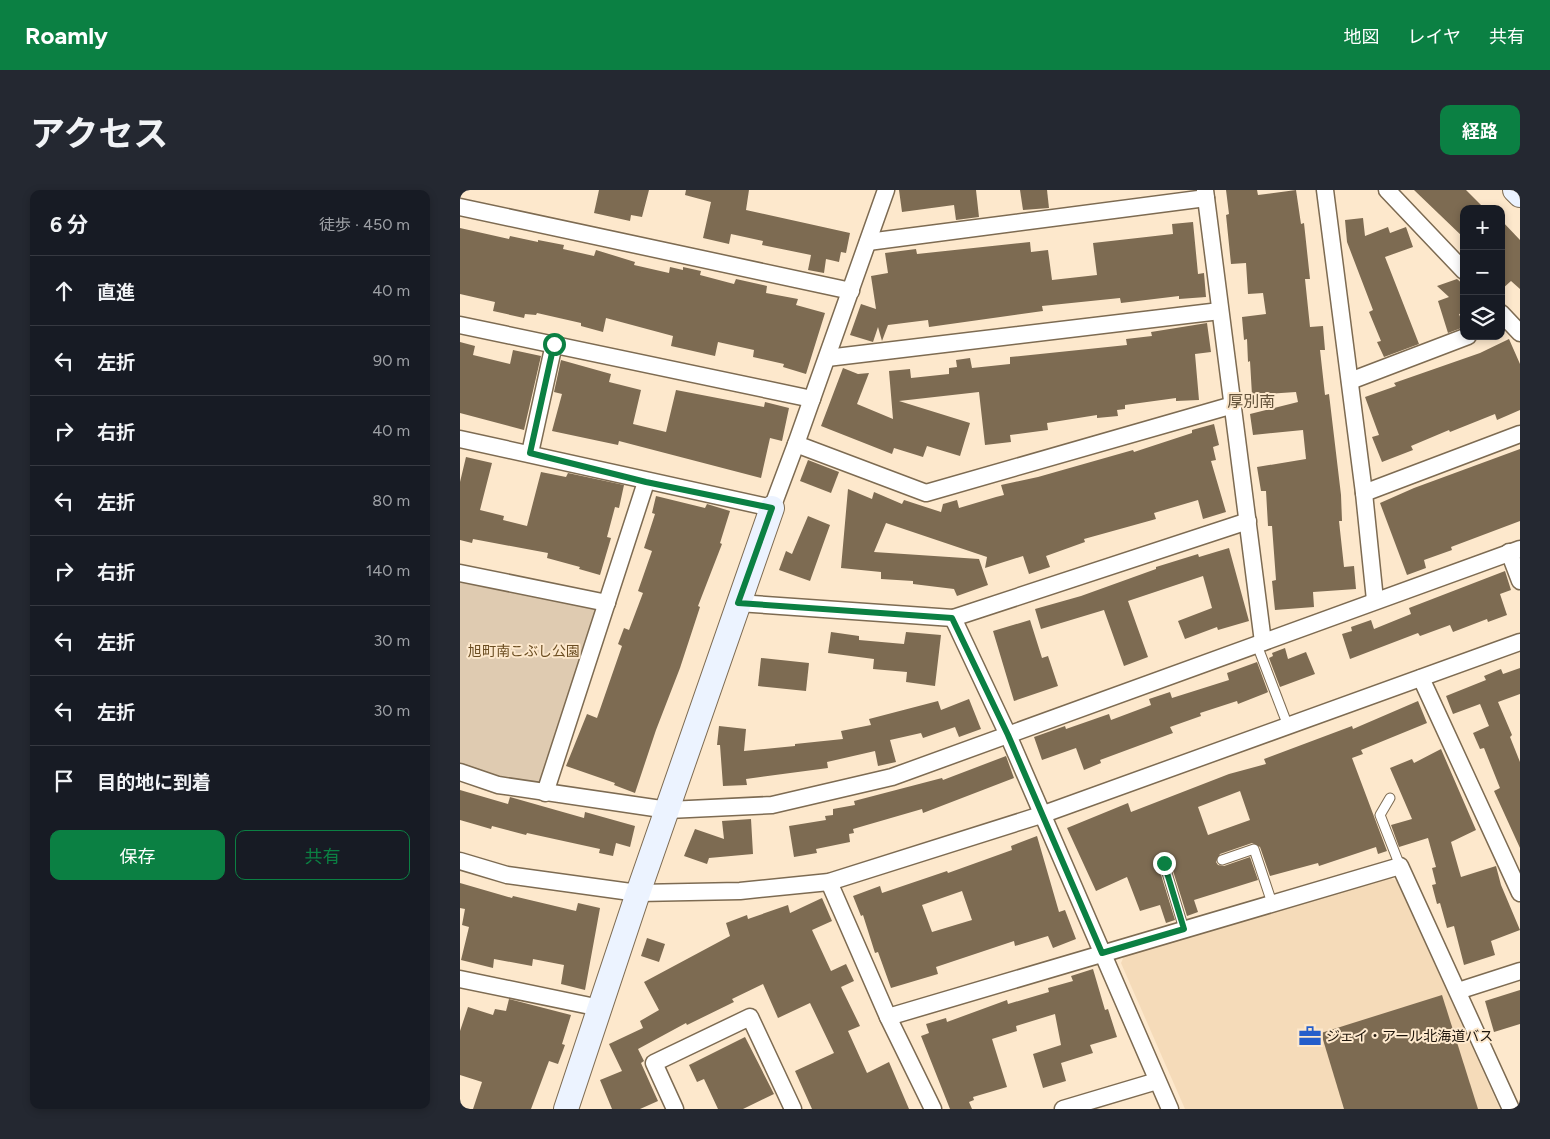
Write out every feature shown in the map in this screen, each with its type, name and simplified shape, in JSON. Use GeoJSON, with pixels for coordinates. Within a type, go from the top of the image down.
{"type":"FeatureCollection","features":[{"type":"Feature","properties":{"kind":"street"},"geometry":{"type":"LineString","coordinates":[[566,1109],[738,603],[886,190]]}},
{"type":"Feature","properties":{"kind":"street"},"geometry":{"type":"LineString","coordinates":[[1325,190],[1364,493],[1375,600]]}},
{"type":"Feature","properties":{"kind":"street"},"geometry":{"type":"LineString","coordinates":[[1387,190],[1460,267]]}},
{"type":"Feature","properties":{"kind":"street"},"geometry":{"type":"LineString","coordinates":[[1515,190],[1520,195]]}},
{"type":"Feature","properties":{"kind":"street"},"geometry":{"type":"LineString","coordinates":[[868,242],[1205,194],[1248,521],[1260,644]]}},
{"type":"Feature","properties":{"kind":"street"},"geometry":{"type":"LineString","coordinates":[[460,207],[851,291]]}},
{"type":"Feature","properties":{"kind":"street"},"geometry":{"type":"LineString","coordinates":[[827,358],[1220,311]]}},
{"type":"Feature","properties":{"kind":"street"},"geometry":{"type":"LineString","coordinates":[[1508,317],[1520,333]]}},
{"type":"Feature","properties":{"kind":"street"},"geometry":{"type":"LineString","coordinates":[[460,325],[812,399]]}},
{"type":"Feature","properties":{"kind":"street"},"geometry":{"type":"LineString","coordinates":[[1350,381],[1460,339]]}},
{"type":"Feature","properties":{"kind":"street"},"geometry":{"type":"LineString","coordinates":[[530,453],[554,344]]}},
{"type":"Feature","properties":{"kind":"street"},"geometry":{"type":"LineString","coordinates":[[796,444],[926,493],[1233,405]]}},
{"type":"Feature","properties":{"kind":"street"},"geometry":{"type":"LineString","coordinates":[[1364,493],[1520,434]]}},
{"type":"Feature","properties":{"kind":"street"},"geometry":{"type":"LineString","coordinates":[[460,439],[530,453],[646,482],[772,508]]}},
{"type":"Feature","properties":{"kind":"street"},"geometry":{"type":"LineString","coordinates":[[545,793],[646,482]]}},
{"type":"Feature","properties":{"kind":"street"},"geometry":{"type":"LineString","coordinates":[[738,603],[952,618],[1248,521]]}},
{"type":"Feature","properties":{"kind":"street"},"geometry":{"type":"LineString","coordinates":[[460,772],[498,785],[668,810],[772,805],[892,777],[1514,550],[1520,581]]}},
{"type":"Feature","properties":{"kind":"street"},"geometry":{"type":"LineString","coordinates":[[460,573],[607,603]]}},
{"type":"Feature","properties":{"kind":"street"},"geometry":{"type":"LineString","coordinates":[[952,618],[1008,735],[1041,815],[1170,1109]]}},
{"type":"Feature","properties":{"kind":"street"},"geometry":{"type":"LineString","coordinates":[[460,861],[507,875],[638,893],[740,891],[829,882],[1041,815],[1520,642]]}},
{"type":"Feature","properties":{"kind":"street"},"geometry":{"type":"LineString","coordinates":[[1421,678],[1520,894]]}},
{"type":"Feature","properties":{"kind":"street"},"geometry":{"type":"LineString","coordinates":[[888,1017],[1400,866],[1511,1109]]}},
{"type":"Feature","properties":{"kind":"street"},"geometry":{"type":"LineString","coordinates":[[829,882],[888,1017],[933,1109]]}},
{"type":"Feature","properties":{"kind":"street"},"geometry":{"type":"LineString","coordinates":[[1458,991],[1520,972]]}},
{"type":"Feature","properties":{"kind":"street"},"geometry":{"type":"LineString","coordinates":[[460,979],[600,1008]]}},
{"type":"Feature","properties":{"kind":"street"},"geometry":{"type":"LineString","coordinates":[[675,1109],[654,1063],[750,1017],[793,1109]]}},
{"type":"Feature","properties":{"kind":"street"},"geometry":{"type":"LineString","coordinates":[[1063,1109],[1157,1081]]}},
{"type":"Feature","properties":{"kind":"lane"},"geometry":{"type":"LineString","coordinates":[[1260,644],[1288,726]]}},
{"type":"Feature","properties":{"kind":"lane"},"geometry":{"type":"LineString","coordinates":[[1390,798],[1380,815],[1400,866]]}},
{"type":"Feature","properties":{"kind":"lane"},"geometry":{"type":"LineString","coordinates":[[1222,860],[1254,849],[1272,903]]}},
{"type":"Feature","properties":{"kind":"lane"},"geometry":{"type":"LineString","coordinates":[[1164,863],[1184,929]]}},
{"type":"Feature","properties":{"kind":"shaded area","name":"ジェイ・アール北海道バス"},"geometry":{"type":"Polygon","coordinates":[[[1387,876],[1397,881],[1500,1109],[1185,1109],[1121,963],[1124,956],[1387,876]]]}},
{"type":"Feature","properties":{"kind":"green space","name":"旭町南こぶし公園"},"geometry":{"type":"Polygon","coordinates":[[[460,573],[607,603],[545,793],[460,772],[460,573]]]}},
{"type":"Feature","properties":{"kind":"building"},"geometry":{"type":"Polygon","coordinates":[[[599,190],[649,190],[642,217],[631,215],[630,221],[594,213],[599,190]]]}},
{"type":"Feature","properties":{"kind":"building"},"geometry":{"type":"Polygon","coordinates":[[[686,190],[749,190],[746,210],[850,233],[846,253],[841,252],[839,262],[826,259],[824,273],[808,270],[811,255],[762,245],[763,241],[731,234],[729,244],[703,238],[711,202],[685,195],[686,190]]]}},
{"type":"Feature","properties":{"kind":"building"},"geometry":{"type":"Polygon","coordinates":[[[899,190],[976,190],[979,217],[956,220],[954,205],[902,212],[899,190]]]}},
{"type":"Feature","properties":{"kind":"building"},"geometry":{"type":"Polygon","coordinates":[[[1020,190],[1047,190],[1049,208],[1023,210],[1020,190]]]}},
{"type":"Feature","properties":{"kind":"building"},"geometry":{"type":"Polygon","coordinates":[[[1226,190],[1257,190],[1258,195],[1296,190],[1301,224],[1304,223],[1310,279],[1305,279],[1310,327],[1323,326],[1325,350],[1320,350],[1325,395],[1329,394],[1341,495],[1342,521],[1339,521],[1344,567],[1354,566],[1356,589],[1313,592],[1314,607],[1275,610],[1272,581],[1276,580],[1272,526],[1268,526],[1266,491],[1261,491],[1257,467],[1306,459],[1303,430],[1253,435],[1250,414],[1298,402],[1296,392],[1252,395],[1250,361],[1248,362],[1247,339],[1244,340],[1242,317],[1266,314],[1263,293],[1248,294],[1246,263],[1231,264],[1226,215],[1229,214],[1226,190]]]}},
{"type":"Feature","properties":{"kind":"building"},"geometry":{"type":"Polygon","coordinates":[[[1414,190],[1466,190],[1481,205],[1460,205],[1460,234],[1414,190]]]}},
{"type":"Feature","properties":{"kind":"building"},"geometry":{"type":"Polygon","coordinates":[[[1363,218],[1365,236],[1388,227],[1390,233],[1406,227],[1413,247],[1385,257],[1419,344],[1384,357],[1377,342],[1381,341],[1369,312],[1373,310],[1347,242],[1345,220],[1363,218]]]}},
{"type":"Feature","properties":{"kind":"building"},"geometry":{"type":"Polygon","coordinates":[[[1193,222],[1198,274],[1204,273],[1206,297],[1179,299],[1179,296],[1121,303],[1120,298],[1042,306],[1043,311],[929,327],[928,320],[888,325],[882,341],[878,327],[873,342],[850,335],[861,304],[876,309],[871,276],[888,273],[885,253],[916,249],[917,254],[1030,242],[1031,252],[1048,250],[1052,280],[1097,275],[1093,243],[1173,234],[1172,224],[1193,222]]]}},
{"type":"Feature","properties":{"kind":"building"},"geometry":{"type":"Polygon","coordinates":[[[1505,224],[1520,240],[1520,289],[1511,281],[1505,286],[1505,224]]]}},
{"type":"Feature","properties":{"kind":"building"},"geometry":{"type":"Polygon","coordinates":[[[460,228],[509,239],[510,236],[564,245],[563,249],[594,256],[596,250],[635,262],[634,265],[669,273],[670,267],[683,270],[683,267],[701,271],[700,275],[734,284],[736,279],[767,286],[766,293],[798,299],[796,305],[825,313],[806,374],[783,367],[784,364],[753,357],[754,350],[718,342],[715,356],[671,346],[673,336],[606,318],[603,332],[581,326],[581,323],[537,313],[536,315],[525,314],[524,318],[493,311],[495,302],[460,294],[460,228]]]}},
{"type":"Feature","properties":{"kind":"building"},"geometry":{"type":"Polygon","coordinates":[[[1457,279],[1460,282],[1460,328],[1448,333],[1438,301],[1449,297],[1437,286],[1457,279]]]}},
{"type":"Feature","properties":{"kind":"building"},"geometry":{"type":"Polygon","coordinates":[[[1207,323],[1211,352],[1195,354],[1199,400],[1176,401],[1176,398],[1125,405],[1125,409],[1117,410],[1118,416],[1097,418],[1097,415],[1047,423],[1048,430],[1010,435],[1011,442],[985,445],[979,392],[899,401],[970,423],[960,456],[927,446],[923,457],[894,448],[892,454],[821,426],[843,368],[858,374],[869,373],[857,404],[893,419],[889,371],[910,369],[911,378],[949,374],[949,368],[957,367],[956,360],[970,358],[972,368],[1010,364],[1010,357],[1127,345],[1126,339],[1152,336],[1151,332],[1207,323]]]}},
{"type":"Feature","properties":{"kind":"building"},"geometry":{"type":"Polygon","coordinates":[[[1509,339],[1520,364],[1520,410],[1497,420],[1495,414],[1450,432],[1449,430],[1411,446],[1413,450],[1382,462],[1372,437],[1379,435],[1365,397],[1396,386],[1394,383],[1480,353],[1509,339]]]}},
{"type":"Feature","properties":{"kind":"building"},"geometry":{"type":"Polygon","coordinates":[[[460,342],[475,346],[473,355],[510,364],[513,350],[541,356],[524,430],[460,413],[460,342]]]}},
{"type":"Feature","properties":{"kind":"building"},"geometry":{"type":"Polygon","coordinates":[[[561,360],[611,374],[609,382],[641,390],[633,424],[666,432],[676,390],[764,407],[765,402],[789,408],[782,441],[770,438],[761,478],[619,441],[618,445],[552,431],[562,394],[554,392],[561,360]]]}},
{"type":"Feature","properties":{"kind":"building"},"geometry":{"type":"Polygon","coordinates":[[[1214,424],[1219,445],[1213,447],[1216,460],[1211,461],[1226,512],[1203,519],[1198,500],[1154,513],[1156,519],[1084,539],[1085,542],[1046,556],[1050,567],[1029,574],[1023,556],[985,568],[987,557],[886,523],[874,552],[979,559],[988,585],[957,596],[954,589],[913,584],[913,581],[881,579],[881,572],[841,568],[848,489],[872,499],[874,492],[902,504],[904,500],[941,512],[943,504],[957,500],[959,508],[1004,495],[1001,485],[1038,477],[1133,450],[1134,452],[1192,433],[1192,430],[1214,424]]]}},
{"type":"Feature","properties":{"kind":"building"},"geometry":{"type":"Polygon","coordinates":[[[1520,449],[1520,521],[1451,547],[1452,550],[1424,560],[1426,568],[1407,575],[1380,503],[1414,488],[1520,449]]]}},
{"type":"Feature","properties":{"kind":"building"},"geometry":{"type":"Polygon","coordinates":[[[466,457],[492,463],[480,510],[504,516],[503,520],[527,526],[541,472],[566,477],[568,473],[624,485],[619,508],[615,507],[607,537],[611,538],[600,575],[579,569],[580,567],[547,558],[548,553],[473,539],[472,543],[460,540],[460,482],[466,457]]]}},
{"type":"Feature","properties":{"kind":"building"},"geometry":{"type":"Polygon","coordinates":[[[808,460],[839,472],[831,493],[800,481],[808,460]]]}},
{"type":"Feature","properties":{"kind":"building"},"geometry":{"type":"Polygon","coordinates":[[[656,496],[705,508],[707,504],[730,511],[720,543],[722,544],[698,606],[700,607],[680,668],[656,730],[635,793],[614,785],[615,783],[566,766],[587,714],[597,718],[622,646],[618,644],[624,628],[629,630],[643,593],[638,591],[652,551],[644,548],[655,514],[652,513],[656,496]]]}},
{"type":"Feature","properties":{"kind":"building"},"geometry":{"type":"Polygon","coordinates":[[[808,516],[830,525],[810,581],[779,570],[786,551],[792,554],[808,516]]]}},
{"type":"Feature","properties":{"kind":"building"},"geometry":{"type":"Polygon","coordinates":[[[1229,548],[1249,621],[1218,630],[1217,627],[1185,639],[1178,621],[1212,608],[1203,576],[1128,601],[1148,657],[1124,666],[1104,610],[1041,629],[1035,609],[1081,596],[1156,569],[1156,567],[1198,554],[1199,557],[1229,548]]]}},
{"type":"Feature","properties":{"kind":"building"},"geometry":{"type":"Polygon","coordinates":[[[1505,571],[1511,590],[1500,594],[1507,615],[1488,622],[1487,619],[1453,632],[1450,625],[1420,636],[1418,633],[1350,659],[1342,634],[1352,631],[1351,627],[1371,620],[1374,629],[1411,614],[1409,608],[1505,571]]]}},
{"type":"Feature","properties":{"kind":"building"},"geometry":{"type":"Polygon","coordinates":[[[1030,620],[1042,658],[1048,656],[1058,686],[1014,701],[993,631],[1030,620]]]}},
{"type":"Feature","properties":{"kind":"building"},"geometry":{"type":"Polygon","coordinates":[[[831,632],[859,636],[859,640],[904,644],[906,632],[941,635],[935,686],[906,682],[907,672],[873,669],[874,659],[828,653],[831,632]]]}},
{"type":"Feature","properties":{"kind":"building"},"geometry":{"type":"Polygon","coordinates":[[[1285,648],[1288,659],[1306,652],[1315,674],[1280,687],[1269,658],[1273,656],[1272,653],[1285,648]]]}},
{"type":"Feature","properties":{"kind":"building"},"geometry":{"type":"Polygon","coordinates":[[[761,658],[809,663],[806,691],[758,686],[761,658]]]}},
{"type":"Feature","properties":{"kind":"building"},"geometry":{"type":"Polygon","coordinates":[[[1257,662],[1268,692],[1266,693],[1238,704],[1237,701],[1200,713],[1201,716],[1170,727],[1173,733],[1100,760],[1101,763],[1084,770],[1076,748],[1042,760],[1034,737],[1065,726],[1066,729],[1109,714],[1111,720],[1151,705],[1149,699],[1170,692],[1172,698],[1229,680],[1227,673],[1257,662]]]}},
{"type":"Feature","properties":{"kind":"building"},"geometry":{"type":"Polygon","coordinates":[[[1520,668],[1520,694],[1498,702],[1512,735],[1510,737],[1520,762],[1520,848],[1494,791],[1500,788],[1484,748],[1480,749],[1473,733],[1489,726],[1480,704],[1453,714],[1446,696],[1486,680],[1484,676],[1501,669],[1503,674],[1520,668]]]}},
{"type":"Feature","properties":{"kind":"building"},"geometry":{"type":"Polygon","coordinates":[[[969,699],[981,729],[959,737],[955,727],[923,738],[921,733],[890,740],[896,762],[878,766],[875,751],[827,762],[828,768],[746,779],[747,785],[723,786],[720,745],[717,745],[719,726],[746,729],[744,751],[795,746],[795,744],[843,739],[841,731],[871,725],[869,719],[938,701],[941,710],[969,699]]]}},
{"type":"Feature","properties":{"kind":"building"},"geometry":{"type":"Polygon","coordinates":[[[1418,701],[1427,723],[1361,750],[1363,754],[1352,758],[1387,851],[1378,854],[1376,847],[1319,866],[1318,863],[1270,876],[1260,847],[1252,843],[1220,854],[1216,862],[1218,865],[1224,866],[1250,857],[1258,880],[1194,900],[1198,912],[1187,916],[1170,861],[1166,857],[1162,857],[1158,865],[1175,920],[1166,923],[1160,905],[1140,911],[1127,877],[1096,891],[1067,828],[1128,803],[1131,812],[1229,774],[1266,764],[1264,759],[1352,726],[1353,729],[1418,701]],[[1240,791],[1198,807],[1208,835],[1250,820],[1240,791]]]}},
{"type":"Feature","properties":{"kind":"building"},"geometry":{"type":"Polygon","coordinates":[[[1441,749],[1476,830],[1451,842],[1461,877],[1496,866],[1501,885],[1520,930],[1491,941],[1495,955],[1464,965],[1454,926],[1447,928],[1440,903],[1437,904],[1432,885],[1436,884],[1432,868],[1436,867],[1428,838],[1399,847],[1391,825],[1412,819],[1390,768],[1412,759],[1414,763],[1441,749]]]}},
{"type":"Feature","properties":{"kind":"building"},"geometry":{"type":"Polygon","coordinates":[[[1006,756],[1014,778],[923,813],[922,809],[853,829],[854,833],[849,834],[850,842],[816,849],[817,853],[794,857],[789,826],[826,820],[825,816],[833,815],[833,809],[855,805],[854,801],[942,778],[943,780],[1006,756]]]}},
{"type":"Feature","properties":{"kind":"building"},"geometry":{"type":"Polygon","coordinates":[[[460,790],[508,804],[510,797],[584,818],[585,812],[635,826],[630,847],[616,843],[613,856],[599,853],[600,849],[527,833],[526,835],[492,826],[491,829],[460,820],[460,790]]]}},
{"type":"Feature","properties":{"kind":"building"},"geometry":{"type":"Polygon","coordinates":[[[751,819],[753,854],[709,858],[707,864],[684,856],[695,829],[724,839],[722,821],[751,819]]]}},
{"type":"Feature","properties":{"kind":"building"},"geometry":{"type":"Polygon","coordinates":[[[1037,836],[1059,912],[1065,910],[1076,939],[1053,948],[1048,936],[1015,946],[1014,941],[936,967],[938,974],[891,988],[878,952],[875,953],[863,915],[861,916],[853,896],[880,886],[882,893],[947,871],[948,873],[1012,850],[1011,846],[1037,836]],[[962,891],[922,905],[932,932],[972,920],[962,891]]]}},
{"type":"Feature","properties":{"kind":"building"},"geometry":{"type":"Polygon","coordinates":[[[460,883],[512,898],[513,896],[576,911],[578,903],[600,908],[585,990],[561,984],[564,965],[533,959],[532,966],[494,959],[493,968],[461,960],[469,927],[462,925],[465,909],[460,908],[460,883]]]}},
{"type":"Feature","properties":{"kind":"building"},"geometry":{"type":"Polygon","coordinates":[[[822,898],[832,921],[812,930],[831,971],[846,964],[854,981],[841,987],[860,1026],[848,1031],[867,1073],[889,1062],[909,1109],[812,1109],[795,1071],[834,1053],[810,1003],[778,1018],[763,984],[732,999],[734,1002],[687,1025],[686,1023],[638,1049],[644,1061],[641,1063],[658,1101],[640,1109],[612,1109],[600,1080],[622,1071],[609,1044],[643,1028],[640,1021],[659,1010],[644,982],[730,936],[726,923],[747,915],[748,919],[788,905],[790,913],[822,898]]]}},
{"type":"Feature","properties":{"kind":"building"},"geometry":{"type":"Polygon","coordinates":[[[647,938],[665,944],[659,962],[641,956],[647,938]]]}},
{"type":"Feature","properties":{"kind":"building"},"geometry":{"type":"Polygon","coordinates":[[[1093,969],[1105,1010],[1108,1009],[1117,1037],[1090,1045],[1093,1053],[1061,1063],[1066,1081],[1043,1088],[1033,1054],[1061,1045],[1055,1014],[1016,1026],[1017,1031],[992,1039],[1007,1087],[973,1097],[974,1100],[969,1102],[972,1109],[950,1109],[921,1036],[929,1033],[926,1024],[946,1018],[947,1022],[1007,1000],[1008,1004],[1049,992],[1048,988],[1073,981],[1071,976],[1093,969]]]}},
{"type":"Feature","properties":{"kind":"building"},"geometry":{"type":"Polygon","coordinates":[[[1520,990],[1520,1024],[1494,1032],[1485,1001],[1520,990]]]}},
{"type":"Feature","properties":{"kind":"building"},"geometry":{"type":"Polygon","coordinates":[[[1442,995],[1478,1109],[1344,1109],[1321,1033],[1442,995]]]}},
{"type":"Feature","properties":{"kind":"building"},"geometry":{"type":"Polygon","coordinates":[[[509,999],[571,1015],[562,1044],[565,1045],[558,1064],[549,1061],[531,1109],[473,1109],[482,1082],[460,1075],[460,1031],[468,1007],[493,1015],[495,1009],[506,1011],[509,999]]]}},
{"type":"Feature","properties":{"kind":"building"},"geometry":{"type":"Polygon","coordinates":[[[745,1037],[774,1094],[743,1109],[718,1109],[704,1079],[697,1082],[689,1065],[745,1037]]]}},
{"type":"Feature","properties":{"kind":"place","name":"ジェイ・アール北海道バス"},"geometry":{"type":"Point","coordinates":[1310,1036]}},
{"type":"Feature","properties":{"kind":"district","name":"厚別南"},"geometry":{"type":"Point","coordinates":[1251,401]}},
{"type":"Feature","properties":{"kind":"route"},"geometry":{"type":"LineString","coordinates":[[554,344],[530,453],[646,482],[772,508],[738,603],[952,618],[1008,735],[1102,953],[1184,929],[1164,863]]}}]}
